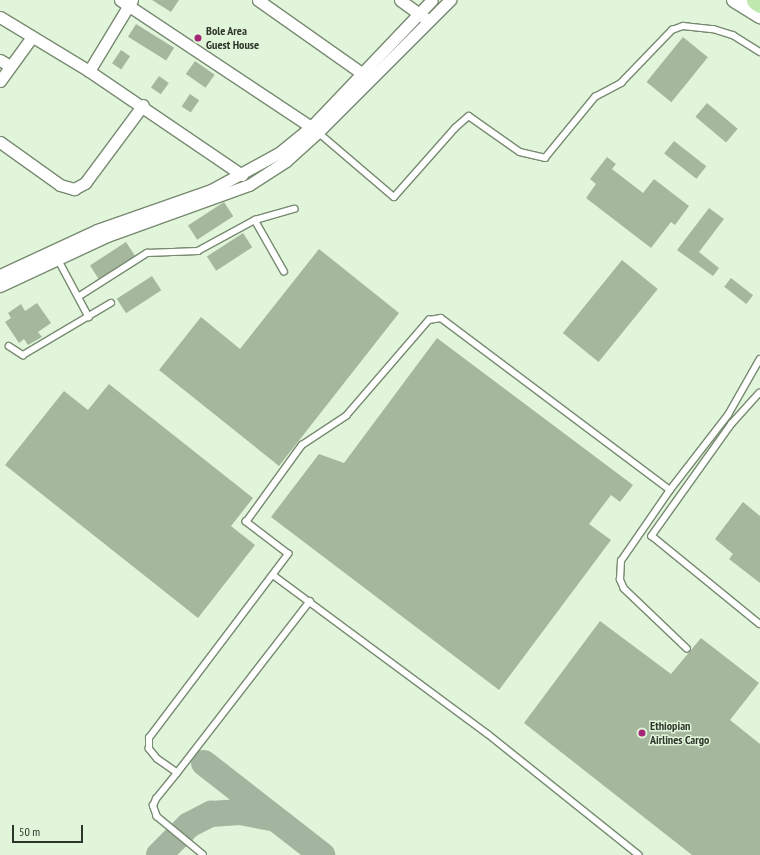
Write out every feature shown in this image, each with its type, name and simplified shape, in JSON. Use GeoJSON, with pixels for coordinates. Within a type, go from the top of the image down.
{"type":"FeatureCollection","features":[{"type":"Feature","properties":{"kind":"highway"},"geometry":{"type":"LineString","coordinates":[[756,0],[760,2]]}},
{"type":"Feature","properties":{"kind":"street"},"geometry":{"type":"LineString","coordinates":[[258,0],[363,74]]}},
{"type":"Feature","properties":{"kind":"street"},"geometry":{"type":"LineString","coordinates":[[400,0],[431,23]]}},
{"type":"Feature","properties":{"kind":"street"},"geometry":{"type":"LineString","coordinates":[[0,286],[107,236],[249,185],[286,161],[363,74],[432,0]]}},
{"type":"Feature","properties":{"kind":"street"},"geometry":{"type":"LineString","coordinates":[[0,275],[97,230],[168,207],[242,174],[279,153],[315,130],[431,23],[450,0]]}},
{"type":"Feature","properties":{"kind":"street"},"geometry":{"type":"LineString","coordinates":[[734,0],[760,16]]}},
{"type":"Feature","properties":{"kind":"street"},"geometry":{"type":"LineString","coordinates":[[89,71],[127,2],[315,130]]}},
{"type":"Feature","properties":{"kind":"street"},"geometry":{"type":"LineString","coordinates":[[0,17],[143,105],[242,174]]}},
{"type":"Feature","properties":{"kind":"street"},"geometry":{"type":"LineString","coordinates":[[0,81],[32,37]]}},
{"type":"Feature","properties":{"kind":"street"},"geometry":{"type":"LineString","coordinates":[[0,60],[10,66]]}},
{"type":"Feature","properties":{"kind":"street"},"geometry":{"type":"LineString","coordinates":[[0,142],[60,186],[74,189],[85,183],[143,105]]}},
{"type":"Feature","properties":{"kind":"lane"},"geometry":{"type":"LineString","coordinates":[[315,130],[394,197],[469,116],[520,152],[545,158],[595,97],[621,83],[663,36],[677,28],[713,29],[733,35],[760,52]]}},
{"type":"Feature","properties":{"kind":"lane"},"geometry":{"type":"LineString","coordinates":[[78,297],[147,253],[198,251],[255,220],[294,209]]}},
{"type":"Feature","properties":{"kind":"lane"},"geometry":{"type":"LineString","coordinates":[[255,220],[284,271]]}},
{"type":"Feature","properties":{"kind":"lane"},"geometry":{"type":"LineString","coordinates":[[58,259],[89,317]]}},
{"type":"Feature","properties":{"kind":"lane"},"geometry":{"type":"LineString","coordinates":[[9,346],[23,355],[111,303]]}},
{"type":"Feature","properties":{"kind":"lane"},"geometry":{"type":"LineString","coordinates":[[177,773],[157,759],[149,749],[148,738],[288,554],[246,522],[302,445],[346,416],[435,317],[549,397],[670,490]]}},
{"type":"Feature","properties":{"kind":"lane"},"geometry":{"type":"LineString","coordinates":[[687,649],[634,602],[620,580],[624,554],[670,490],[728,415],[760,359]]}},
{"type":"Feature","properties":{"kind":"lane"},"geometry":{"type":"LineString","coordinates":[[760,393],[732,424],[652,536],[760,624]]}},
{"type":"Feature","properties":{"kind":"lane"},"geometry":{"type":"LineString","coordinates":[[273,575],[488,734],[639,855]]}},
{"type":"Feature","properties":{"kind":"lane"},"geometry":{"type":"LineString","coordinates":[[203,855],[157,817],[154,806],[156,799],[310,601]]}},
{"type":"Feature","properties":{"kind":"building"},"geometry":{"type":"Polygon","coordinates":[[[152,0],[179,0],[171,12],[152,0]]]}},
{"type":"Feature","properties":{"kind":"building"},"geometry":{"type":"Polygon","coordinates":[[[136,24],[174,48],[166,61],[128,37],[136,24]]]}},
{"type":"Feature","properties":{"kind":"building"},"geometry":{"type":"Polygon","coordinates":[[[683,37],[708,57],[671,102],[646,82],[683,37]]]}},
{"type":"Feature","properties":{"kind":"building"},"geometry":{"type":"Polygon","coordinates":[[[121,50],[130,56],[121,69],[112,63],[121,50]]]}},
{"type":"Feature","properties":{"kind":"building"},"geometry":{"type":"Polygon","coordinates":[[[195,61],[215,75],[205,88],[186,74],[195,61]]]}},
{"type":"Feature","properties":{"kind":"building"},"geometry":{"type":"Polygon","coordinates":[[[159,76],[169,83],[161,94],[151,87],[159,76]]]}},
{"type":"Feature","properties":{"kind":"building"},"geometry":{"type":"Polygon","coordinates":[[[190,94],[199,100],[191,113],[182,106],[190,94]]]}},
{"type":"Feature","properties":{"kind":"building"},"geometry":{"type":"Polygon","coordinates":[[[707,103],[738,129],[726,143],[695,117],[707,103]]]}},
{"type":"Feature","properties":{"kind":"building"},"geometry":{"type":"Polygon","coordinates":[[[674,141],[706,166],[696,179],[664,154],[674,141]]]}},
{"type":"Feature","properties":{"kind":"building"},"geometry":{"type":"Polygon","coordinates":[[[607,157],[616,164],[612,169],[643,193],[654,179],[689,206],[675,225],[671,222],[651,248],[586,198],[596,184],[590,179],[607,157]]]}},
{"type":"Feature","properties":{"kind":"building"},"geometry":{"type":"Polygon","coordinates":[[[224,202],[233,216],[197,240],[188,225],[224,202]]]}},
{"type":"Feature","properties":{"kind":"building"},"geometry":{"type":"Polygon","coordinates":[[[709,208],[724,219],[699,252],[719,268],[713,276],[677,250],[709,208]]]}},
{"type":"Feature","properties":{"kind":"building"},"geometry":{"type":"Polygon","coordinates":[[[243,233],[252,247],[216,271],[207,256],[243,233]]]}},
{"type":"Feature","properties":{"kind":"building"},"geometry":{"type":"Polygon","coordinates":[[[126,242],[135,256],[99,280],[90,265],[126,242]]]}},
{"type":"Feature","properties":{"kind":"building"},"geometry":{"type":"Polygon","coordinates":[[[319,249],[399,313],[279,466],[159,370],[201,317],[240,349],[319,249]]]}},
{"type":"Feature","properties":{"kind":"building"},"geometry":{"type":"Polygon","coordinates":[[[622,260],[658,289],[599,362],[563,333],[622,260]]]}},
{"type":"Feature","properties":{"kind":"building"},"geometry":{"type":"Polygon","coordinates":[[[152,276],[161,290],[126,313],[117,299],[152,276]]]}},
{"type":"Feature","properties":{"kind":"building"},"geometry":{"type":"Polygon","coordinates":[[[731,278],[753,295],[746,304],[724,287],[731,278]]]}},
{"type":"Feature","properties":{"kind":"building"},"geometry":{"type":"Polygon","coordinates":[[[37,303],[51,323],[38,332],[42,337],[28,345],[24,339],[19,343],[5,322],[11,318],[8,313],[21,304],[25,311],[37,303]]]}},
{"type":"Feature","properties":{"kind":"building"},"geometry":{"type":"Polygon","coordinates":[[[437,338],[633,485],[620,502],[611,495],[589,524],[611,540],[499,690],[271,517],[319,454],[344,463],[437,338]]]}},
{"type":"Feature","properties":{"kind":"building"},"geometry":{"type":"Polygon","coordinates":[[[109,384],[253,498],[231,526],[255,545],[198,618],[5,465],[64,391],[88,410],[109,384]]]}},
{"type":"Feature","properties":{"kind":"building"},"geometry":{"type":"Polygon","coordinates":[[[743,502],[760,516],[760,583],[729,559],[733,554],[715,539],[743,502]]]}},
{"type":"Feature","properties":{"kind":"building","name":"Ethiopian Airlines Cargo"},"geometry":{"type":"Polygon","coordinates":[[[600,621],[671,674],[701,638],[759,683],[730,720],[760,744],[760,855],[692,855],[524,723],[600,621]]]}},
{"type":"Feature","properties":{"kind":"taxiway"},"geometry":{"type":"LineString","coordinates":[[204,763],[322,855]]}},
{"type":"Feature","properties":{"kind":"taxiway"},"geometry":{"type":"LineString","coordinates":[[159,855],[189,825],[211,814],[240,812],[272,818]]}},
{"type":"Feature","properties":{"kind":"place","name":"Bole Area Guest House"},"geometry":{"type":"Point","coordinates":[198,38]}},
{"type":"Feature","properties":{"kind":"place","name":"Ethiopian Airlines Cargo"},"geometry":{"type":"Point","coordinates":[642,733]}}]}
